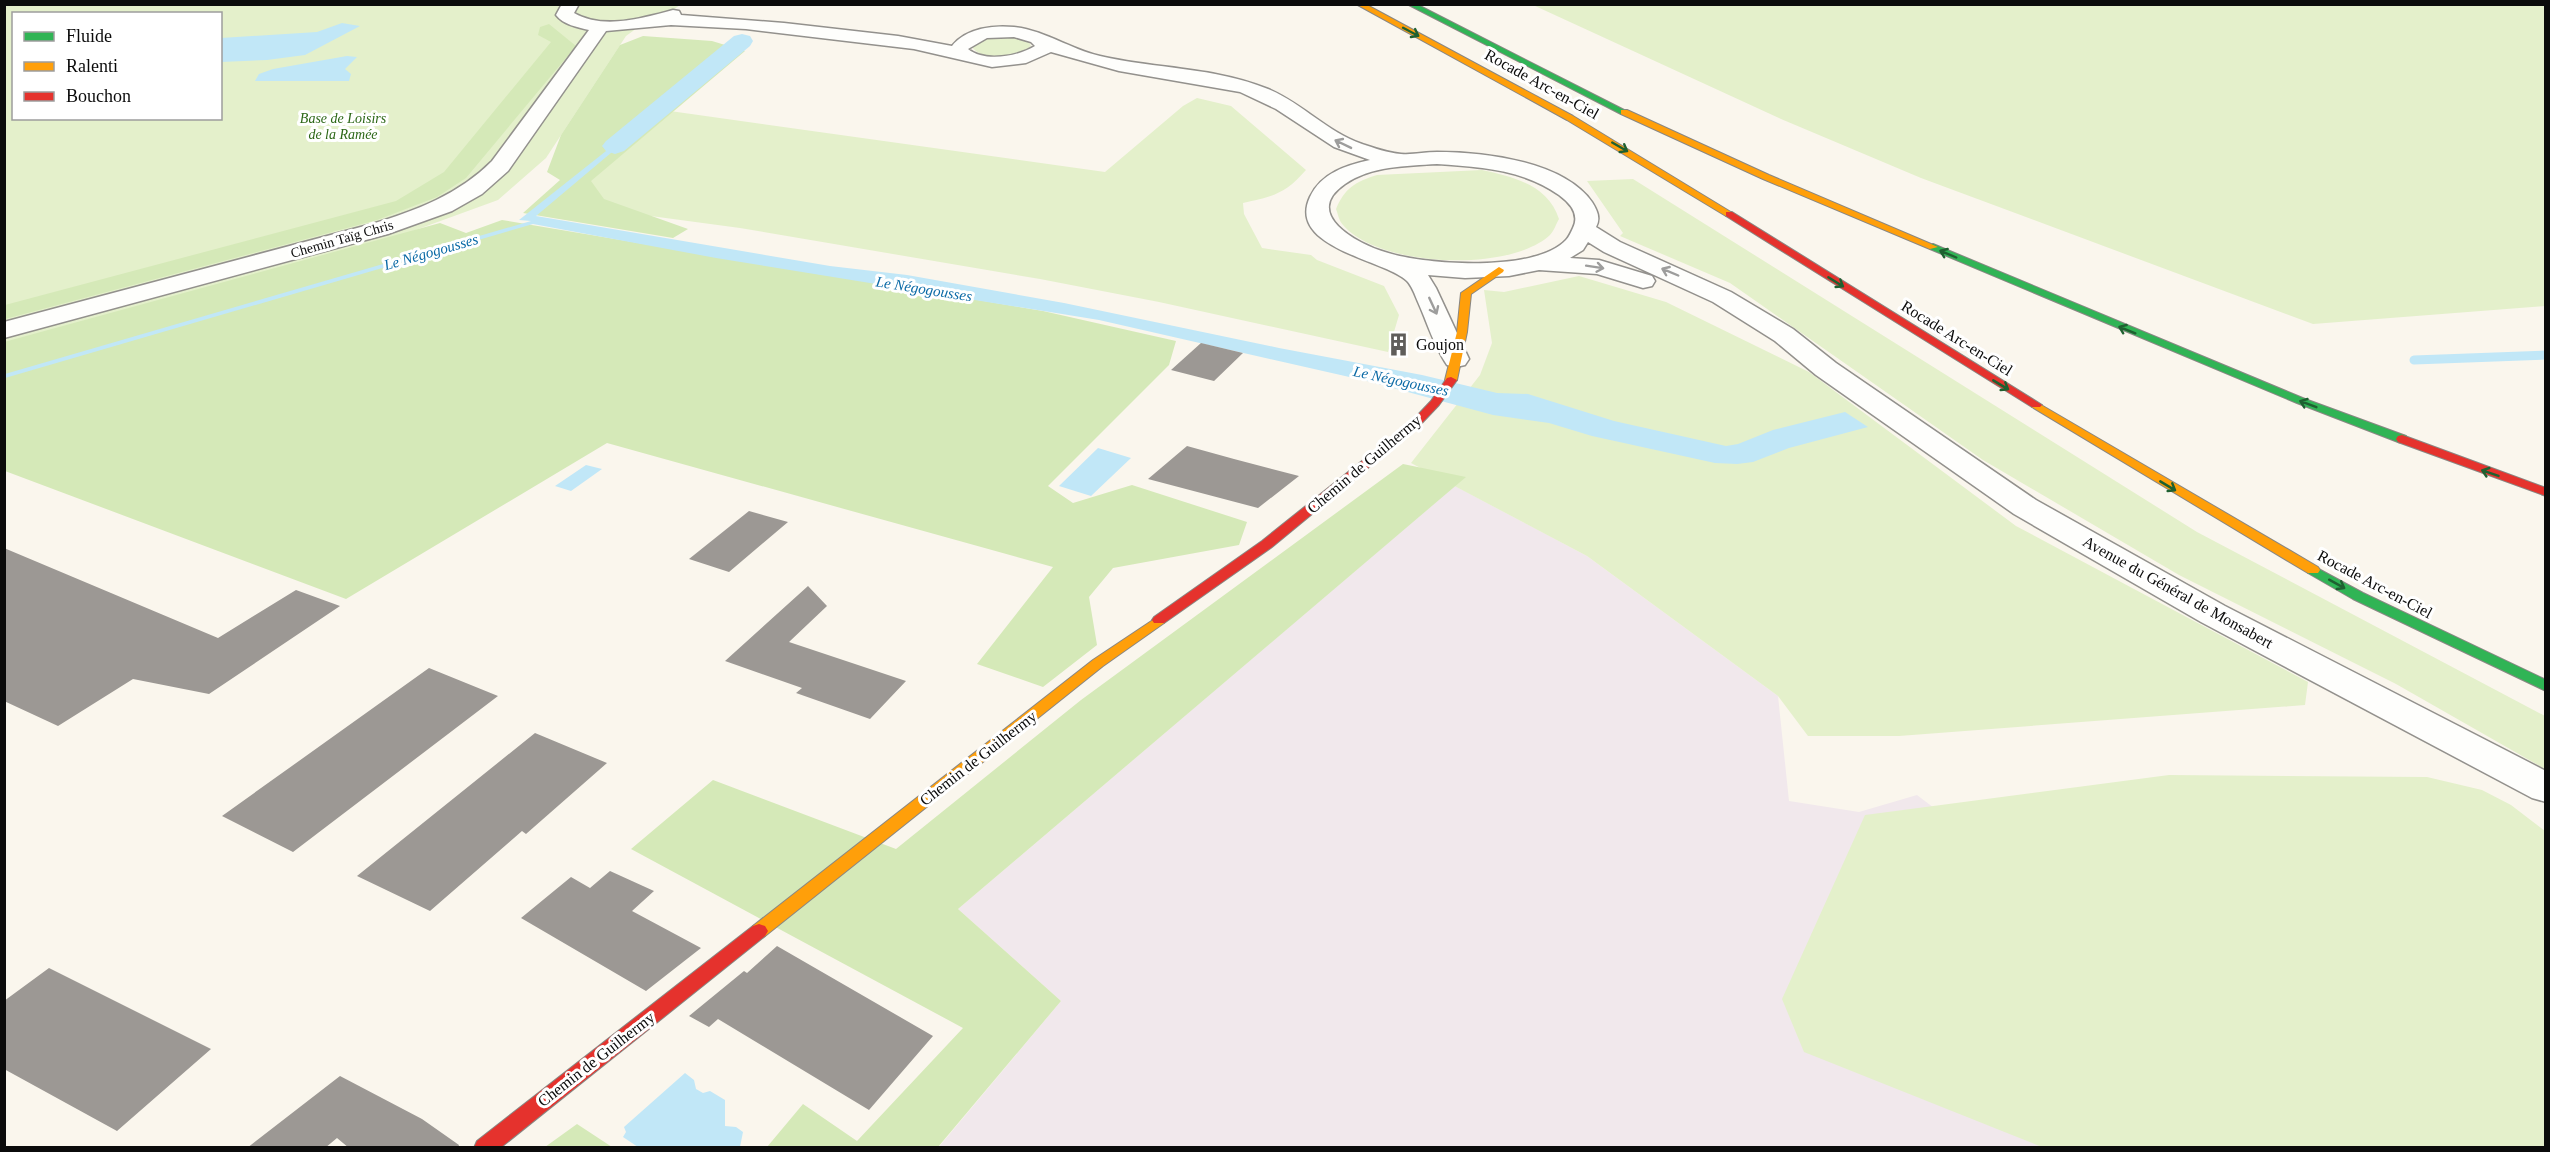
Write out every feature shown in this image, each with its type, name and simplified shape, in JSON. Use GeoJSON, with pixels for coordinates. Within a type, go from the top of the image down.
{"type":"FeatureCollection","features":[{"type":"Feature","properties":{"kind":"main road","name":"Rocade Arc-en-Ciel"},"geometry":{"type":"LineString","coordinates":[[1359,4],[1559,112],[1659,170],[1944,350],[2258,539],[2358,596],[2546,686]]}},
{"type":"Feature","properties":{"kind":"main road","name":"Rocade Arc-en-Ciel"},"geometry":{"type":"LineString","coordinates":[[1410,4],[1645,123],[1798,190],[2301,401],[2546,492]]}},
{"type":"Feature","properties":{"kind":"main road","name":"Chemin de Guilhermy"},"geometry":{"type":"LineString","coordinates":[[484,1148],[1098,663],[1267,544],[1416,423],[1435,402],[1454,369],[1462,332],[1462,306],[1466,293],[1499,270]]}},
{"type":"Feature","properties":{"kind":"street"},"geometry":{"type":"LineString","coordinates":[[571,4],[565,15],[572,20],[601,26],[652,21],[704,20],[883,35],[1020,33],[1041,38],[1045,43],[1090,60],[1210,80],[1248,89],[1289,107],[1332,139],[1354,150],[1399,160]]}},
{"type":"Feature","properties":{"kind":"street"},"geometry":{"type":"LineString","coordinates":[[652,21],[678,13],[691,4],[708,12],[764,24],[930,46],[982,60],[1009,60],[1115,69],[1203,83],[1249,98],[1328,163],[1372,166],[1399,160],[1437,158],[1508,165],[1538,174],[1562,186],[1580,200],[1588,215],[1586,231],[1576,243],[1560,254],[1536,263],[1499,270],[1453,271],[1396,264],[1366,255],[1343,244],[1326,231],[1318,217],[1318,203],[1326,190],[1328,163]]}},
{"type":"Feature","properties":{"kind":"street","name":"Chemin Taïg Chris"},"geometry":{"type":"LineString","coordinates":[[4,330],[380,229],[424,215],[453,202],[483,184],[496,171],[601,26]]}},
{"type":"Feature","properties":{"kind":"street"},"geometry":{"type":"LineString","coordinates":[[963,54],[959,50],[961,44],[980,35]]}},
{"type":"Feature","properties":{"kind":"street"},"geometry":{"type":"LineString","coordinates":[[1009,60],[1037,53],[1044,48],[1045,43]]}},
{"type":"Feature","properties":{"kind":"street","name":"Avenue du Général de Monsabert"},"geometry":{"type":"LineString","coordinates":[[1586,231],[1612,247],[1722,297],[1784,335],[1826,369],[2025,507],[2213,614],[2546,788]]}},
{"type":"Feature","properties":{"kind":"street","name":"Avenue du Général de Monsabert"},"geometry":{"type":"LineString","coordinates":[[1536,263],[1581,265],[1622,273],[1719,314],[1826,369]]}},
{"type":"Feature","properties":{"kind":"street"},"geometry":{"type":"LineString","coordinates":[[1396,264],[1416,276],[1424,288],[1454,369]]}},
{"type":"Feature","properties":{"kind":"shaded area"},"geometry":{"type":"Polygon","coordinates":[[[1455,486],[1587,556],[1778,696],[1789,801],[1859,812],[1917,795],[1955,824],[2178,1148],[938,1148],[1061,1001],[958,909],[1455,486]]]}},
{"type":"Feature","properties":{"kind":"green space","name":"Base de Loisirs de la Ramée"},"geometry":{"type":"Polygon","coordinates":[[[5,5],[680,5],[670,12],[651,18],[626,36],[546,158],[498,200],[402,235],[5,348],[5,5]]]}},
{"type":"Feature","properties":{"kind":"green space"},"geometry":{"type":"Polygon","coordinates":[[[1533,5],[2545,5],[2545,306],[2313,324],[1921,178],[1781,119],[1533,5]]]}},
{"type":"Feature","properties":{"kind":"green space"},"geometry":{"type":"Polygon","coordinates":[[[549,24],[576,46],[466,178],[437,197],[377,220],[5,319],[5,305],[396,201],[444,172],[551,42],[538,35],[540,27],[549,24]]]}},
{"type":"Feature","properties":{"kind":"green space"},"geometry":{"type":"Polygon","coordinates":[[[643,36],[712,41],[745,51],[591,181],[604,199],[688,229],[673,238],[523,213],[560,180],[547,172],[561,135],[620,45],[643,36]]]}},
{"type":"Feature","properties":{"kind":"green space"},"geometry":{"type":"Polygon","coordinates":[[[1010,36],[1027,39],[1031,46],[1018,53],[1001,56],[984,55],[972,47],[980,40],[1010,36]]]}},
{"type":"Feature","properties":{"kind":"green space"},"geometry":{"type":"Polygon","coordinates":[[[1197,98],[1231,106],[1306,170],[1292,184],[1278,193],[1243,203],[1244,214],[1262,248],[1311,255],[1317,260],[1384,286],[1399,315],[1388,352],[1159,302],[1040,279],[740,228],[606,210],[552,207],[670,111],[1105,172],[1183,106],[1197,98]]]}},
{"type":"Feature","properties":{"kind":"green space"},"geometry":{"type":"Polygon","coordinates":[[[1482,170],[1528,184],[1547,198],[1559,219],[1550,235],[1531,247],[1505,255],[1476,260],[1414,257],[1385,250],[1361,239],[1342,223],[1336,209],[1347,191],[1363,180],[1377,175],[1482,170]]]}},
{"type":"Feature","properties":{"kind":"green space"},"geometry":{"type":"Polygon","coordinates":[[[1633,179],[2197,532],[2545,716],[2545,769],[2396,684],[2179,575],[1983,460],[1730,283],[1620,236],[1623,233],[1587,181],[1633,179]]]}},
{"type":"Feature","properties":{"kind":"green space"},"geometry":{"type":"Polygon","coordinates":[[[502,220],[1043,311],[1176,341],[1169,365],[1048,486],[1073,503],[1132,485],[1247,522],[1239,545],[1113,568],[1089,597],[1097,645],[1043,687],[977,664],[1053,567],[607,443],[346,599],[5,471],[4,342],[440,223],[466,233],[502,220]]]}},
{"type":"Feature","properties":{"kind":"green space"},"geometry":{"type":"Polygon","coordinates":[[[1579,276],[1666,302],[1809,372],[2016,526],[2308,682],[2305,705],[1899,736],[1808,736],[1778,696],[1587,556],[1411,463],[1480,375],[1492,343],[1484,290],[1504,292],[1579,276]]]}},
{"type":"Feature","properties":{"kind":"green space"},"geometry":{"type":"Polygon","coordinates":[[[1403,464],[1466,477],[958,909],[1061,1001],[938,1147],[767,1147],[803,1104],[857,1141],[963,1028],[631,849],[713,780],[896,849],[1081,700],[1403,464]]]}},
{"type":"Feature","properties":{"kind":"green space"},"geometry":{"type":"Polygon","coordinates":[[[2169,775],[2427,777],[2482,790],[2511,805],[2545,831],[2545,1147],[2042,1147],[1804,1052],[1782,999],[1865,815],[2169,775]]]}},
{"type":"Feature","properties":{"kind":"green space"},"geometry":{"type":"Polygon","coordinates":[[[577,1124],[612,1147],[545,1147],[577,1124]]]}},
{"type":"Feature","properties":{"kind":"water"},"geometry":{"type":"Polygon","coordinates":[[[342,23],[360,26],[305,55],[267,60],[222,62],[222,38],[317,32],[342,23]]]}},
{"type":"Feature","properties":{"kind":"water"},"geometry":{"type":"Polygon","coordinates":[[[739,40],[744,41],[536,216],[830,266],[907,275],[1064,303],[1422,375],[1497,393],[1528,394],[1614,421],[1726,446],[1738,444],[1773,430],[1845,412],[1868,427],[1789,448],[1753,462],[1715,463],[1592,436],[1549,423],[1493,415],[1367,381],[1099,320],[716,258],[533,224],[5,378],[5,374],[531,221],[519,220],[673,98],[725,55],[739,40]]]}},
{"type":"Feature","properties":{"kind":"water"},"geometry":{"type":"Polygon","coordinates":[[[347,56],[357,57],[345,69],[351,74],[349,81],[255,81],[259,74],[273,69],[347,56]]]}},
{"type":"Feature","properties":{"kind":"water"},"geometry":{"type":"Polygon","coordinates":[[[1098,448],[1131,458],[1091,496],[1059,486],[1098,448]]]}},
{"type":"Feature","properties":{"kind":"water"},"geometry":{"type":"Polygon","coordinates":[[[586,465],[602,469],[571,491],[555,486],[586,465]]]}},
{"type":"Feature","properties":{"kind":"water"},"geometry":{"type":"Polygon","coordinates":[[[685,1073],[694,1080],[696,1089],[703,1093],[710,1091],[725,1100],[725,1126],[736,1127],[743,1132],[740,1147],[638,1147],[623,1137],[626,1132],[624,1127],[685,1073]]]}},
{"type":"Feature","properties":{"kind":"building"},"geometry":{"type":"Polygon","coordinates":[[[1201,343],[1243,353],[1214,381],[1171,370],[1201,343]]]}},
{"type":"Feature","properties":{"kind":"building"},"geometry":{"type":"Polygon","coordinates":[[[1187,446],[1299,476],[1258,508],[1148,479],[1187,446]]]}},
{"type":"Feature","properties":{"kind":"building"},"geometry":{"type":"Polygon","coordinates":[[[749,511],[788,522],[729,572],[689,559],[749,511]]]}},
{"type":"Feature","properties":{"kind":"building"},"geometry":{"type":"Polygon","coordinates":[[[4,548],[218,638],[296,590],[340,606],[209,694],[133,679],[58,726],[4,701],[4,548]]]}},
{"type":"Feature","properties":{"kind":"building"},"geometry":{"type":"Polygon","coordinates":[[[808,586],[827,606],[789,642],[906,681],[870,719],[796,693],[802,688],[725,661],[808,586]]]}},
{"type":"Feature","properties":{"kind":"building"},"geometry":{"type":"Polygon","coordinates":[[[429,668],[498,696],[293,852],[222,816],[429,668]]]}},
{"type":"Feature","properties":{"kind":"building"},"geometry":{"type":"Polygon","coordinates":[[[535,733],[607,763],[526,834],[522,831],[430,911],[357,876],[535,733]]]}},
{"type":"Feature","properties":{"kind":"building"},"geometry":{"type":"Polygon","coordinates":[[[610,871],[654,891],[632,911],[701,948],[646,991],[521,918],[571,877],[590,888],[610,871]]]}},
{"type":"Feature","properties":{"kind":"building"},"geometry":{"type":"Polygon","coordinates":[[[777,946],[933,1036],[869,1110],[718,1019],[709,1027],[689,1016],[744,971],[747,973],[777,946]]]}},
{"type":"Feature","properties":{"kind":"building"},"geometry":{"type":"Polygon","coordinates":[[[49,968],[211,1049],[117,1131],[4,1069],[4,1001],[49,968]]]}},
{"type":"Feature","properties":{"kind":"building"},"geometry":{"type":"Polygon","coordinates":[[[340,1076],[422,1119],[459,1145],[458,1148],[349,1148],[337,1138],[325,1148],[247,1148],[340,1076]]]}},
{"type":"Feature","properties":{"kind":"waterway"},"geometry":{"type":"LineString","coordinates":[[615,146],[742,41]]}},
{"type":"Feature","properties":{"kind":"waterway","name":"Le Négogousses"},"geometry":{"type":"LineString","coordinates":[[2414,360],[2546,355]]}},
{"type":"Feature","properties":{"kind":"traffic: fast"},"geometry":{"type":"LineString","coordinates":[[1410,4],[1624,112]]}},
{"type":"Feature","properties":{"kind":"traffic: fast"},"geometry":{"type":"LineString","coordinates":[[1933,247],[2301,401],[2402,439]]}},
{"type":"Feature","properties":{"kind":"traffic: fast"},"geometry":{"type":"LineString","coordinates":[[2313,570],[2358,596],[2546,686]]}},
{"type":"Feature","properties":{"kind":"traffic: slow"},"geometry":{"type":"LineString","coordinates":[[1359,4],[1570,118],[1729,214]]}},
{"type":"Feature","properties":{"kind":"traffic: slow"},"geometry":{"type":"LineString","coordinates":[[1624,112],[1766,177],[1933,247]]}},
{"type":"Feature","properties":{"kind":"traffic: slow"},"geometry":{"type":"LineString","coordinates":[[1451,380],[1462,332],[1466,293],[1499,270]]}},
{"type":"Feature","properties":{"kind":"traffic: slow"},"geometry":{"type":"LineString","coordinates":[[2036,405],[2313,570]]}},
{"type":"Feature","properties":{"kind":"traffic: slow"},"geometry":{"type":"LineString","coordinates":[[759,931],[1098,663],[1159,620]]}},
{"type":"Feature","properties":{"kind":"traffic: jam"},"geometry":{"type":"LineString","coordinates":[[1729,214],[2036,405]]}},
{"type":"Feature","properties":{"kind":"traffic: jam"},"geometry":{"type":"LineString","coordinates":[[1159,620],[1267,544],[1416,423],[1435,403],[1451,380]]}},
{"type":"Feature","properties":{"kind":"traffic: jam"},"geometry":{"type":"LineString","coordinates":[[2402,439],[2546,492]]}},
{"type":"Feature","properties":{"kind":"traffic: jam"},"geometry":{"type":"LineString","coordinates":[[484,1148],[759,931]]}},
{"type":"Feature","properties":{"kind":"place","name":"Goujon"},"geometry":{"type":"Point","coordinates":[1398,344]}}]}
